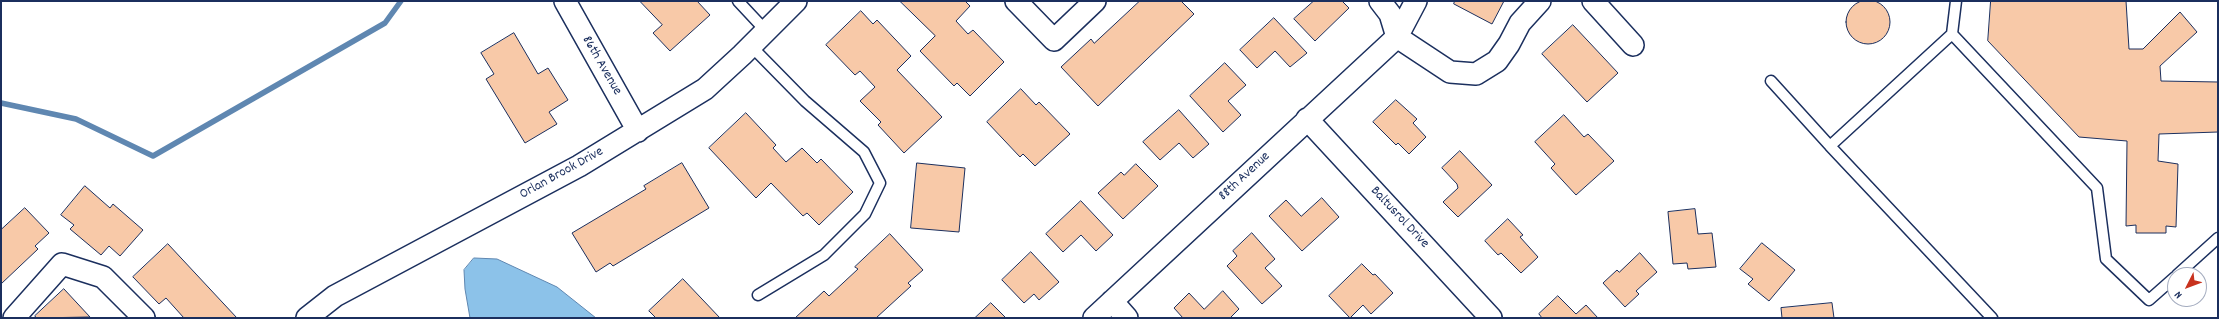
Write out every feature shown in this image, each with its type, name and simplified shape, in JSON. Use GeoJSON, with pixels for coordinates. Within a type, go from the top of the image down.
{"type":"FeatureCollection","features":[{"type":"Feature","properties":{"kind":"street","name":"86th Avenue"},"geometry":{"type":"LineString","coordinates":[[564,1],[638,130]]}},
{"type":"Feature","properties":{"kind":"street","name":"Orlan Brook Drive"},"geometry":{"type":"LineString","coordinates":[[307,318],[334,296],[579,166],[705,88],[751,46],[796,1]]}},
{"type":"Feature","properties":{"kind":"street"},"geometry":{"type":"LineString","coordinates":[[1016,1],[1054,40],[1095,1]]}},
{"type":"Feature","properties":{"kind":"street"},"geometry":{"type":"LineString","coordinates":[[1380,1],[1390,14],[1397,36],[1450,72],[1476,74],[1497,61],[1509,44],[1520,23],[1540,1]]}},
{"type":"Feature","properties":{"kind":"street","name":"88th Avenue"},"geometry":{"type":"LineString","coordinates":[[1094,318],[1397,36],[1416,1]]}},
{"type":"Feature","properties":{"kind":"street"},"geometry":{"type":"LineString","coordinates":[[1593,1],[1633,45]]}},
{"type":"Feature","properties":{"kind":"street","name":"Baltusrol Drive"},"geometry":{"type":"LineString","coordinates":[[1307,119],[1491,318]]}},
{"type":"Feature","properties":{"kind":"street"},"geometry":{"type":"LineString","coordinates":[[14,318],[62,264],[103,277],[144,318]]}},
{"type":"Feature","properties":{"kind":"street"},"geometry":{"type":"LineString","coordinates":[[1112,301],[1127,318]]}},
{"type":"Feature","properties":{"kind":"lane"},"geometry":{"type":"LineString","coordinates":[[738,1],[766,31]]}},
{"type":"Feature","properties":{"kind":"lane"},"geometry":{"type":"LineString","coordinates":[[1830,146],[1952,34],[1956,1]]}},
{"type":"Feature","properties":{"kind":"lane"},"geometry":{"type":"LineString","coordinates":[[1952,34],[2097,188],[2106,260],[2150,300],[2167,284]]}},
{"type":"Feature","properties":{"kind":"lane"},"geometry":{"type":"LineString","coordinates":[[751,46],[805,101],[864,152],[880,182],[865,214],[824,256],[758,295]]}},
{"type":"Feature","properties":{"kind":"lane"},"geometry":{"type":"LineString","coordinates":[[1771,81],[1992,318]]}},
{"type":"Feature","properties":{"kind":"lane"},"geometry":{"type":"LineString","coordinates":[[2186,267],[2218,238]]}},
{"type":"Feature","properties":{"kind":"water"},"geometry":{"type":"Polygon","coordinates":[[[474,258],[497,259],[557,287],[596,318],[470,318],[465,289],[464,270],[474,258]]]}},
{"type":"Feature","properties":{"kind":"building"},"geometry":{"type":"Polygon","coordinates":[[[1868,0],[1880,4],[1886,10],[1890,22],[1886,34],[1880,40],[1868,44],[1856,40],[1850,34],[1846,22],[1850,10],[1856,4],[1868,0]]]}},
{"type":"Feature","properties":{"kind":"building"},"geometry":{"type":"Polygon","coordinates":[[[640,1],[697,1],[710,15],[670,51],[653,33],[662,25],[640,1]]]}},
{"type":"Feature","properties":{"kind":"building"},"geometry":{"type":"Polygon","coordinates":[[[900,1],[965,1],[970,6],[956,21],[968,34],[973,30],[1004,62],[970,96],[957,83],[954,86],[920,51],[935,36],[900,1]]]}},
{"type":"Feature","properties":{"kind":"building"},"geometry":{"type":"Polygon","coordinates":[[[1140,1],[1181,1],[1194,14],[1098,106],[1061,67],[1091,39],[1094,43],[1140,1]]]}},
{"type":"Feature","properties":{"kind":"building"},"geometry":{"type":"Polygon","coordinates":[[[1314,1],[1342,1],[1349,8],[1315,41],[1294,19],[1314,1]]]}},
{"type":"Feature","properties":{"kind":"building"},"geometry":{"type":"Polygon","coordinates":[[[1455,1],[1504,1],[1492,24],[1454,4],[1455,1]]]}},
{"type":"Feature","properties":{"kind":"building"},"geometry":{"type":"Polygon","coordinates":[[[1991,1],[2126,1],[2129,49],[2143,49],[2180,12],[2197,32],[2160,66],[2161,81],[2218,82],[2218,132],[2159,134],[2158,161],[2178,164],[2176,227],[2166,226],[2166,233],[2136,233],[2136,225],[2126,226],[2127,141],[2079,137],[1988,41],[1991,1]]]}},
{"type":"Feature","properties":{"kind":"building"},"geometry":{"type":"Polygon","coordinates":[[[861,11],[873,24],[877,20],[911,56],[897,70],[942,117],[904,153],[878,125],[881,122],[860,101],[875,87],[860,71],[855,75],[826,45],[861,11]]]}},
{"type":"Feature","properties":{"kind":"building"},"geometry":{"type":"Polygon","coordinates":[[[1274,18],[1307,53],[1290,67],[1275,51],[1257,68],[1240,50],[1274,18]]]}},
{"type":"Feature","properties":{"kind":"building"},"geometry":{"type":"Polygon","coordinates":[[[1573,25],[1618,73],[1587,102],[1542,54],[1573,25]]]}},
{"type":"Feature","properties":{"kind":"building"},"geometry":{"type":"Polygon","coordinates":[[[514,33],[538,74],[548,68],[568,100],[549,112],[557,124],[525,143],[486,79],[494,74],[481,53],[514,33]]]}},
{"type":"Feature","properties":{"kind":"building"},"geometry":{"type":"Polygon","coordinates":[[[1225,63],[1246,85],[1228,101],[1241,115],[1223,132],[1190,96],[1225,63]]]}},
{"type":"Feature","properties":{"kind":"building"},"geometry":{"type":"Polygon","coordinates":[[[1021,89],[1036,105],[1039,102],[1070,134],[1035,166],[1023,154],[1020,157],[987,122],[1021,89]]]}},
{"type":"Feature","properties":{"kind":"building"},"geometry":{"type":"Polygon","coordinates":[[[1396,100],[1417,119],[1413,123],[1426,137],[1409,154],[1398,143],[1396,145],[1373,122],[1396,100]]]}},
{"type":"Feature","properties":{"kind":"building"},"geometry":{"type":"Polygon","coordinates":[[[1179,110],[1209,144],[1193,158],[1179,143],[1160,160],[1143,142],[1179,110]]]}},
{"type":"Feature","properties":{"kind":"building"},"geometry":{"type":"Polygon","coordinates":[[[746,113],[776,145],[773,148],[786,162],[802,148],[817,163],[821,159],[853,192],[819,225],[807,213],[803,216],[771,183],[756,198],[709,148],[746,113]]]}},
{"type":"Feature","properties":{"kind":"building"},"geometry":{"type":"Polygon","coordinates":[[[1564,115],[1584,137],[1588,134],[1614,161],[1576,195],[1551,168],[1555,164],[1535,142],[1564,115]]]}},
{"type":"Feature","properties":{"kind":"building"},"geometry":{"type":"Polygon","coordinates":[[[1460,151],[1492,185],[1458,217],[1443,202],[1458,188],[1457,184],[1442,168],[1460,151]]]}},
{"type":"Feature","properties":{"kind":"building"},"geometry":{"type":"Polygon","coordinates":[[[682,163],[709,208],[613,266],[610,263],[596,272],[572,233],[646,189],[644,186],[682,163]]]}},
{"type":"Feature","properties":{"kind":"building"},"geometry":{"type":"Polygon","coordinates":[[[917,163],[965,168],[959,232],[911,228],[917,163]]]}},
{"type":"Feature","properties":{"kind":"building"},"geometry":{"type":"Polygon","coordinates":[[[1136,164],[1158,186],[1123,219],[1098,193],[1121,172],[1124,175],[1136,164]]]}},
{"type":"Feature","properties":{"kind":"building"},"geometry":{"type":"Polygon","coordinates":[[[85,186],[110,208],[113,204],[143,230],[120,256],[109,246],[101,255],[70,229],[74,225],[61,215],[85,186]]]}},
{"type":"Feature","properties":{"kind":"building"},"geometry":{"type":"Polygon","coordinates":[[[1322,198],[1339,217],[1302,251],[1269,216],[1286,200],[1301,216],[1322,198]]]}},
{"type":"Feature","properties":{"kind":"building"},"geometry":{"type":"Polygon","coordinates":[[[1081,201],[1113,235],[1096,251],[1081,235],[1063,252],[1046,234],[1081,201]]]}},
{"type":"Feature","properties":{"kind":"building"},"geometry":{"type":"Polygon","coordinates":[[[25,208],[49,233],[35,246],[38,249],[1,284],[1,230],[25,208]]]}},
{"type":"Feature","properties":{"kind":"building"},"geometry":{"type":"Polygon","coordinates":[[[1695,209],[1698,234],[1712,233],[1716,267],[1688,269],[1687,263],[1673,264],[1668,212],[1695,209]]]}},
{"type":"Feature","properties":{"kind":"building"},"geometry":{"type":"Polygon","coordinates":[[[1508,219],[1523,235],[1520,237],[1538,257],[1521,273],[1501,253],[1498,255],[1485,241],[1508,219]]]}},
{"type":"Feature","properties":{"kind":"building"},"geometry":{"type":"Polygon","coordinates":[[[1252,233],[1275,259],[1265,268],[1282,286],[1262,304],[1227,266],[1237,256],[1233,251],[1252,233]]]}},
{"type":"Feature","properties":{"kind":"building"},"geometry":{"type":"Polygon","coordinates":[[[890,234],[923,270],[908,283],[911,286],[876,318],[795,318],[824,291],[829,296],[858,269],[855,267],[890,234]]]}},
{"type":"Feature","properties":{"kind":"building"},"geometry":{"type":"Polygon","coordinates":[[[1762,243],[1795,270],[1769,301],[1748,284],[1753,279],[1740,269],[1762,243]]]}},
{"type":"Feature","properties":{"kind":"building"},"geometry":{"type":"Polygon","coordinates":[[[168,244],[237,318],[184,318],[166,298],[159,304],[133,277],[168,244]]]}},
{"type":"Feature","properties":{"kind":"building"},"geometry":{"type":"Polygon","coordinates":[[[1031,252],[1059,282],[1039,300],[1034,294],[1024,303],[1002,280],[1031,252]]]}},
{"type":"Feature","properties":{"kind":"building"},"geometry":{"type":"Polygon","coordinates":[[[1640,253],[1657,272],[1636,291],[1639,294],[1625,307],[1603,283],[1617,270],[1619,272],[1640,253]]]}},
{"type":"Feature","properties":{"kind":"building"},"geometry":{"type":"Polygon","coordinates":[[[1362,264],[1373,275],[1375,274],[1393,293],[1371,314],[1363,305],[1350,318],[1329,296],[1362,264]]]}},
{"type":"Feature","properties":{"kind":"building"},"geometry":{"type":"Polygon","coordinates":[[[683,279],[720,318],[656,318],[649,311],[683,279]]]}},
{"type":"Feature","properties":{"kind":"building"},"geometry":{"type":"Polygon","coordinates":[[[64,289],[90,317],[36,318],[35,316],[64,289]]]}},
{"type":"Feature","properties":{"kind":"building"},"geometry":{"type":"Polygon","coordinates":[[[1223,291],[1239,309],[1230,318],[1183,318],[1174,308],[1189,293],[1204,309],[1223,291]]]}},
{"type":"Feature","properties":{"kind":"building"},"geometry":{"type":"Polygon","coordinates":[[[1558,296],[1576,314],[1586,305],[1598,318],[1542,318],[1539,314],[1558,296]]]}},
{"type":"Feature","properties":{"kind":"building"},"geometry":{"type":"Polygon","coordinates":[[[991,303],[1006,318],[975,318],[991,303]]]}},
{"type":"Feature","properties":{"kind":"building"},"geometry":{"type":"Polygon","coordinates":[[[1832,303],[1834,318],[1782,318],[1781,308],[1832,303]]]}},
{"type":"Feature","properties":{"kind":"waterway"},"geometry":{"type":"LineString","coordinates":[[1,103],[76,119],[153,156],[385,23],[401,1]]}}]}
